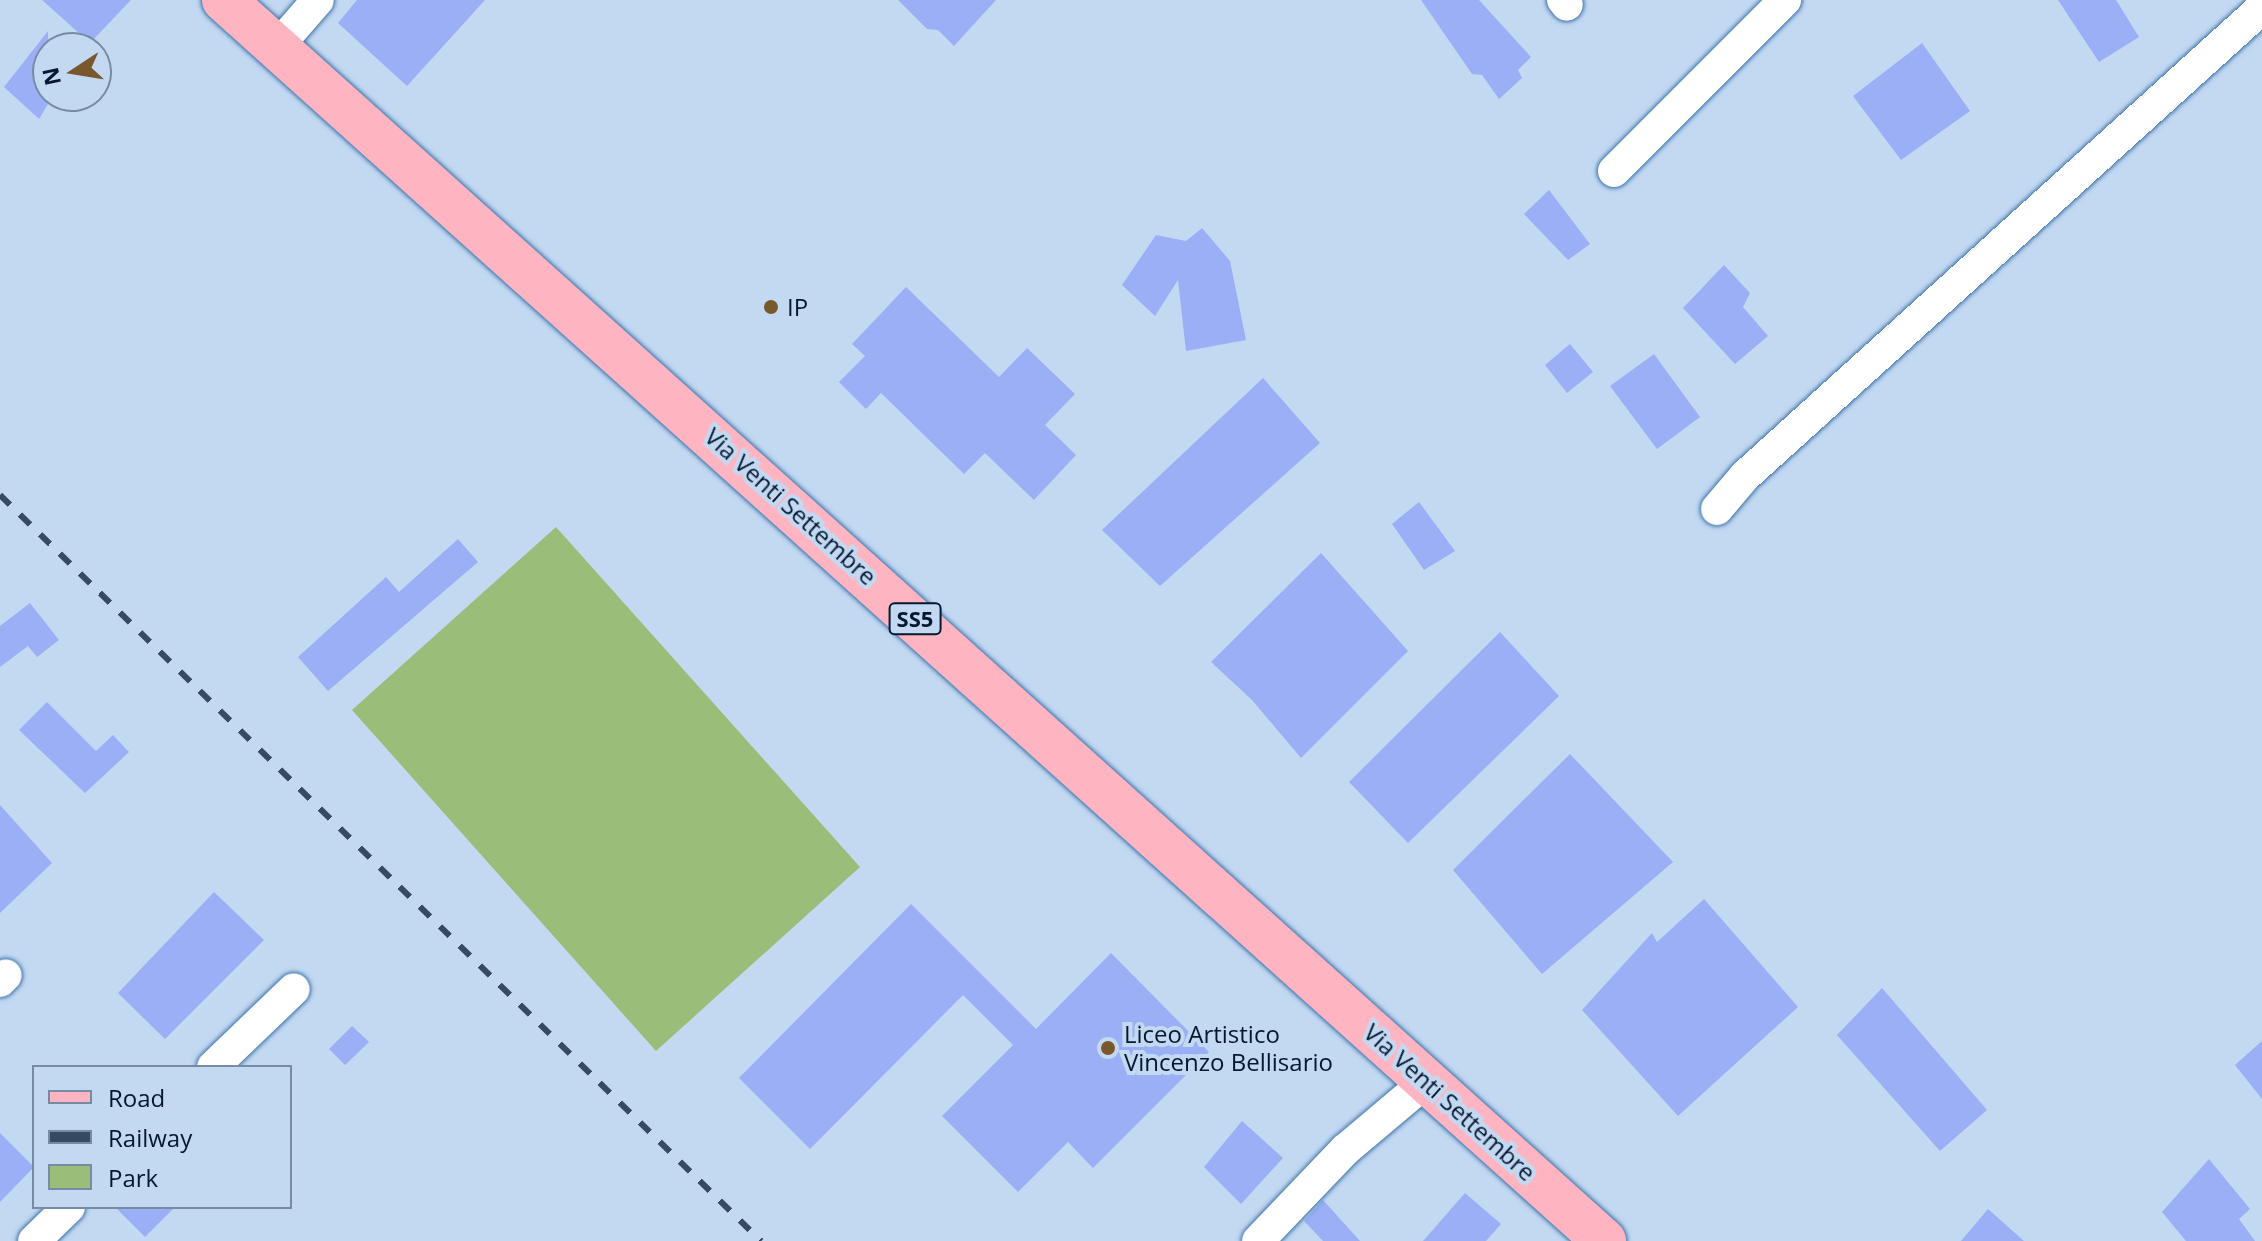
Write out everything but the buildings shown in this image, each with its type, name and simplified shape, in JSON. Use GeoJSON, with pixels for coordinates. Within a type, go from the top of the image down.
{"type":"FeatureCollection","features":[{"type":"Feature","properties":{"kind":"main road","name":"Via Venti Settembre"},"geometry":{"type":"LineString","coordinates":[[224,0],[1604,1241]]}},
{"type":"Feature","properties":{"kind":"street"},"geometry":{"type":"LineString","coordinates":[[277,47],[318,0]]}},
{"type":"Feature","properties":{"kind":"street"},"geometry":{"type":"LineString","coordinates":[[1614,171],[1785,0]]}},
{"type":"Feature","properties":{"kind":"street"},"geometry":{"type":"LineString","coordinates":[[1717,509],[1745,476],[2262,8]]}},
{"type":"Feature","properties":{"kind":"street"},"geometry":{"type":"LineString","coordinates":[[215,1065],[294,989]]}},
{"type":"Feature","properties":{"kind":"street"},"geometry":{"type":"LineString","coordinates":[[1258,1241],[1345,1150],[1427,1081]]}},
{"type":"Feature","properties":{"kind":"street"},"geometry":{"type":"LineString","coordinates":[[34,1241],[67,1209]]}},
{"type":"Feature","properties":{"kind":"green space"},"geometry":{"type":"Polygon","coordinates":[[[556,527],[860,867],[656,1051],[352,710],[556,527]]]}},
{"type":"Feature","properties":{"kind":"railway"},"geometry":{"type":"LineString","coordinates":[[0,495],[761,1241]]}},
{"type":"Feature","properties":{"kind":"place","name":"IP"},"geometry":{"type":"Point","coordinates":[771,307]}},
{"type":"Feature","properties":{"kind":"place","name":"Liceo Artistico Vincenzo Bellisario"},"geometry":{"type":"Point","coordinates":[1108,1048]}}]}
